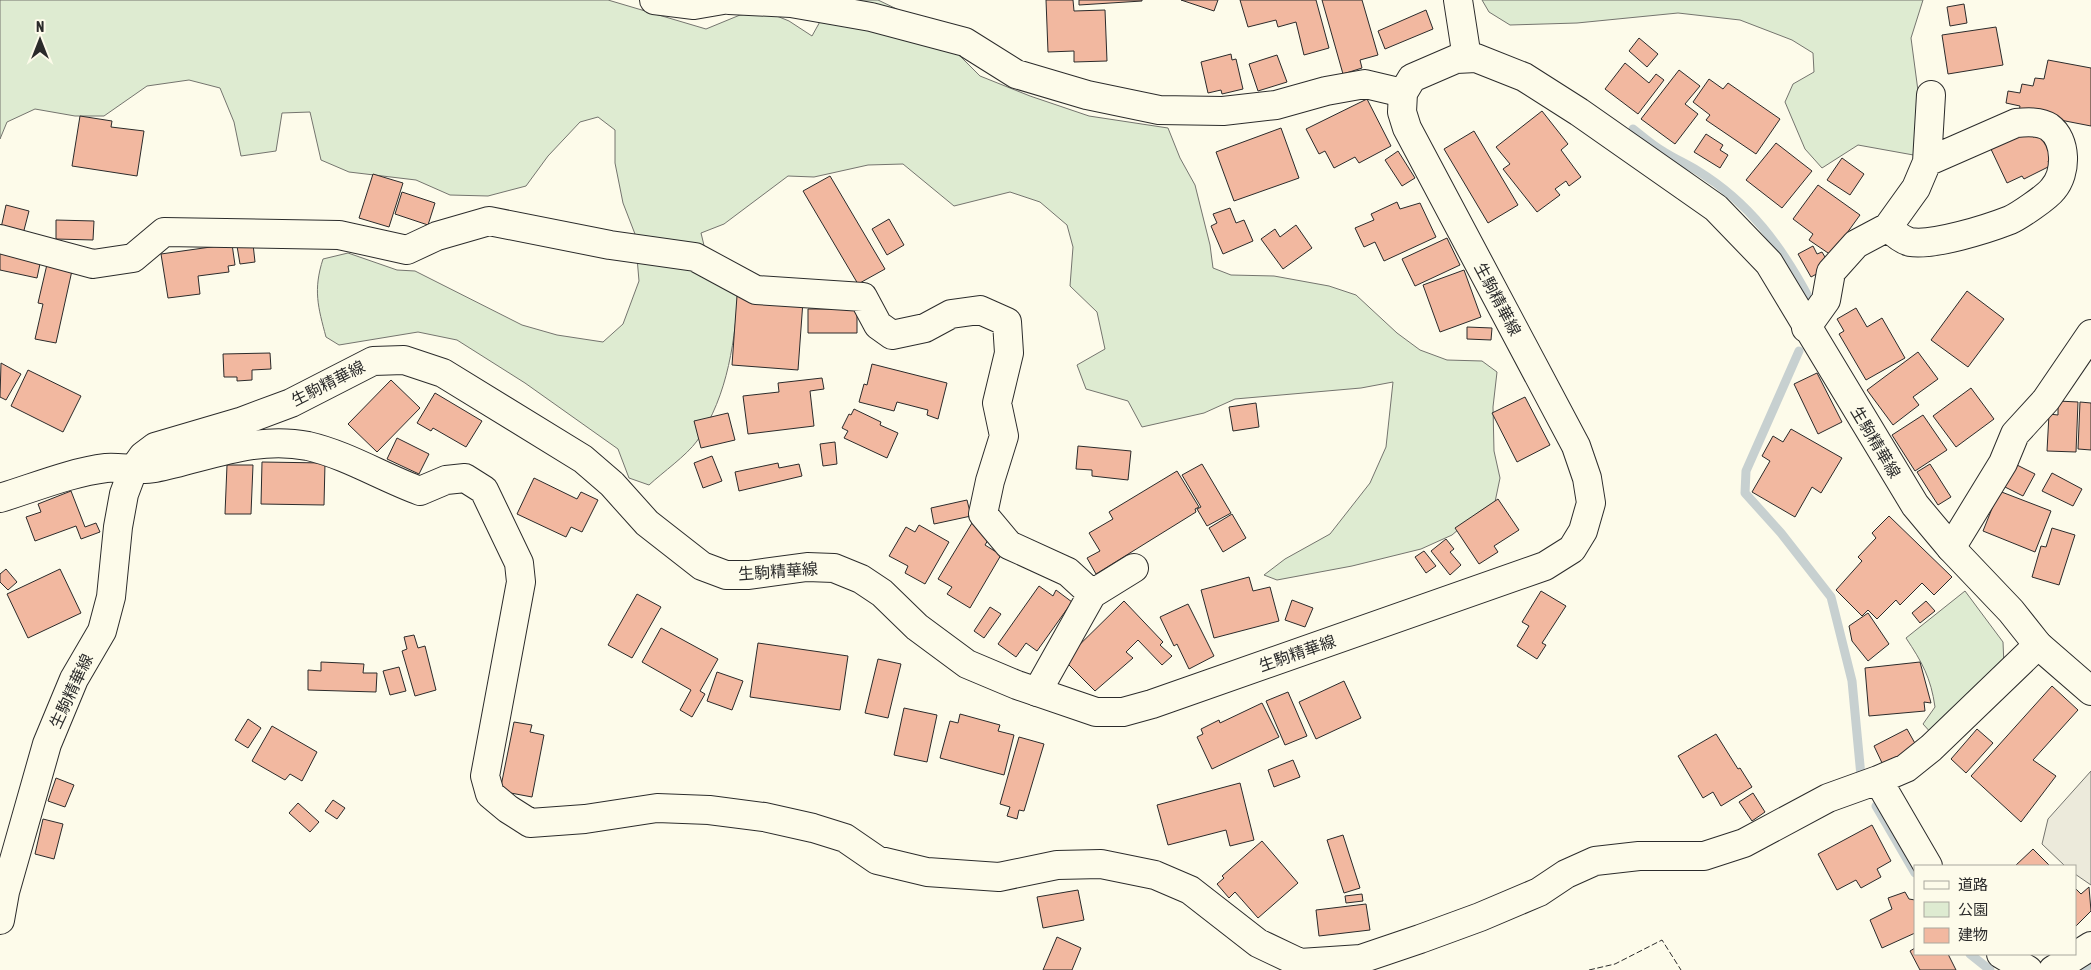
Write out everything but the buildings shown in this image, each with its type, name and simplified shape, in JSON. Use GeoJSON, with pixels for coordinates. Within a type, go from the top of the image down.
{"type":"FeatureCollection","features":[{"type":"Feature","properties":{"kind":"street"},"geometry":{"type":"LineString","coordinates":[[654,0],[694,5],[721,0],[791,3],[871,16],[965,42],[1016,74],[1087,95],[1159,110],[1223,110],[1276,106],[1326,91],[1365,84],[1403,93]]}},
{"type":"Feature","properties":{"kind":"street"},"geometry":{"type":"LineString","coordinates":[[1458,0],[1467,58]]}},
{"type":"Feature","properties":{"kind":"street","name":"生駒精華線"},"geometry":{"type":"LineString","coordinates":[[0,920],[8,882],[47,744],[74,679],[102,631],[111,597],[118,527],[124,494],[133,470],[143,456],[155,447],[240,422],[291,403],[373,361],[404,360],[443,373],[583,459],[612,484],[647,523],[702,566],[734,575],[749,575],[807,567],[834,568],[861,579],[882,593],[917,627],[967,664],[1037,692],[1096,712],[1123,712],[1152,704],[1545,566],[1572,549],[1583,531],[1591,503],[1587,478],[1576,446],[1407,128],[1402,112],[1403,93],[1412,78],[1438,66],[1467,58],[1476,58],[1524,77],[1579,112],[1716,208],[1769,263],[1806,328],[1914,505],[1951,548],[2011,611],[2038,645],[2091,691]]}},
{"type":"Feature","properties":{"kind":"street"},"geometry":{"type":"LineString","coordinates":[[1806,328],[1826,300],[1832,272],[1856,244],[1888,228],[1916,188],[1927,162],[1931,95]]}},
{"type":"Feature","properties":{"kind":"street"},"geometry":{"type":"LineString","coordinates":[[1888,228],[1909,242],[1929,242],[2012,219],[2053,189],[2063,168],[2063,151],[2057,134],[2048,126],[2029,121],[2016,123],[1927,162]]}},
{"type":"Feature","properties":{"kind":"street"},"geometry":{"type":"LineString","coordinates":[[0,239],[93,264],[133,258],[164,232],[339,235],[407,250],[437,236],[489,221],[610,245],[695,257],[756,290],[863,297],[878,325],[892,335],[925,328],[951,314],[980,310],[1007,322],[1009,354],[997,403],[1004,436],[990,480],[983,514],[1009,545],[1068,572],[1092,594]]}},
{"type":"Feature","properties":{"kind":"street"},"geometry":{"type":"LineString","coordinates":[[1951,548],[2003,463],[2015,434],[2046,400],[2091,334]]}},
{"type":"Feature","properties":{"kind":"street"},"geometry":{"type":"LineString","coordinates":[[0,498],[107,468],[133,470],[190,460],[251,444],[279,443],[307,446],[337,455],[420,491],[446,480],[465,478],[484,490],[519,563],[521,582],[486,776],[490,794],[508,809],[530,823],[585,819],[658,808],[710,810],[764,817],[813,828],[845,838],[877,860],[927,872],[999,877],[1057,865],[1101,864],[1155,875],[1190,890],[1258,944],[1300,963],[1361,959],[1420,939],[1480,917],[1539,892],[1566,874],[1595,861],[1639,856],[1704,856],[1744,843],[1828,798],[1906,768],[1931,748],[2038,645]]}},
{"type":"Feature","properties":{"kind":"street"},"geometry":{"type":"LineString","coordinates":[[1037,692],[1092,594],[1134,568]]}},
{"type":"Feature","properties":{"kind":"street"},"geometry":{"type":"LineString","coordinates":[[1878,780],[1927,865]]}},
{"type":"Feature","properties":{"kind":"street"},"geometry":{"type":"LineString","coordinates":[[2053,970],[2091,946]]}},
{"type":"Feature","properties":{"kind":"street"},"geometry":{"type":"LineString","coordinates":[[2003,955],[2028,970]]}},
{"type":"Feature","properties":{"kind":"green space"},"geometry":{"type":"Polygon","coordinates":[[[0,0],[608,0],[706,29],[740,15],[767,12],[789,21],[812,36],[832,0],[878,0],[928,24],[980,76],[1030,96],[1089,116],[1168,128],[1180,158],[1195,185],[1210,245],[1213,268],[1231,275],[1274,276],[1329,286],[1356,295],[1397,333],[1420,350],[1447,360],[1482,361],[1497,372],[1493,407],[1494,451],[1500,478],[1495,502],[1479,512],[1452,535],[1421,549],[1352,566],[1277,580],[1264,575],[1285,559],[1330,534],[1370,483],[1386,447],[1393,382],[1361,388],[1235,399],[1204,413],[1142,427],[1128,401],[1086,389],[1077,365],[1105,349],[1097,312],[1070,286],[1073,247],[1067,225],[1040,202],[1010,192],[954,206],[903,164],[868,165],[814,177],[788,176],[724,224],[701,233],[709,266],[739,284],[729,366],[708,423],[697,441],[681,458],[649,485],[629,478],[618,449],[525,383],[457,340],[418,332],[339,345],[326,337],[319,307],[317,289],[323,259],[348,253],[397,270],[415,271],[522,325],[557,335],[603,342],[623,324],[639,281],[635,234],[623,203],[615,163],[615,130],[598,117],[580,122],[548,156],[526,186],[488,196],[450,195],[416,180],[349,172],[321,160],[310,112],[282,113],[276,151],[241,156],[234,122],[220,88],[189,80],[147,86],[104,116],[75,116],[35,109],[7,122],[0,139],[0,0]]]}},
{"type":"Feature","properties":{"kind":"green space"},"geometry":{"type":"Polygon","coordinates":[[[1482,0],[1923,0],[1911,38],[1920,106],[1919,156],[1858,145],[1822,168],[1805,149],[1785,102],[1793,84],[1814,72],[1813,53],[1792,40],[1740,20],[1678,13],[1577,23],[1510,25],[1489,12],[1482,0]]]}},
{"type":"Feature","properties":{"kind":"green space"},"geometry":{"type":"Polygon","coordinates":[[[1965,591],[2003,642],[2004,666],[1933,735],[1923,724],[1935,707],[1931,687],[1921,663],[1906,638],[1965,591]]]}},
{"type":"Feature","properties":{"kind":"shaded area"},"geometry":{"type":"Polygon","coordinates":[[[2091,771],[2091,885],[2076,875],[2076,865],[2064,865],[2042,844],[2048,819],[2091,771]]]}},
{"type":"Feature","properties":{"kind":"waterway"},"geometry":{"type":"LineString","coordinates":[[1633,129],[1660,150],[1694,168],[1734,197],[1776,244],[1810,300]]}},
{"type":"Feature","properties":{"kind":"waterway"},"geometry":{"type":"LineString","coordinates":[[1799,351],[1746,471],[1745,493],[1781,533],[1831,597],[1852,681],[1861,776]]}},
{"type":"Feature","properties":{"kind":"waterway"},"geometry":{"type":"LineString","coordinates":[[1876,806],[1914,871]]}},
{"type":"Feature","properties":{"kind":"waterway"},"geometry":{"type":"LineString","coordinates":[[1971,955],[1990,970]]}},
{"type":"Feature","properties":{"kind":"waterway"},"geometry":{"type":"LineString","coordinates":[[2081,970],[2091,964]]}},
{"type":"Feature","properties":{"kind":"fence"},"geometry":{"type":"LineString","coordinates":[[1589,970],[1615,964],[1662,940],[1681,970]]}}]}
